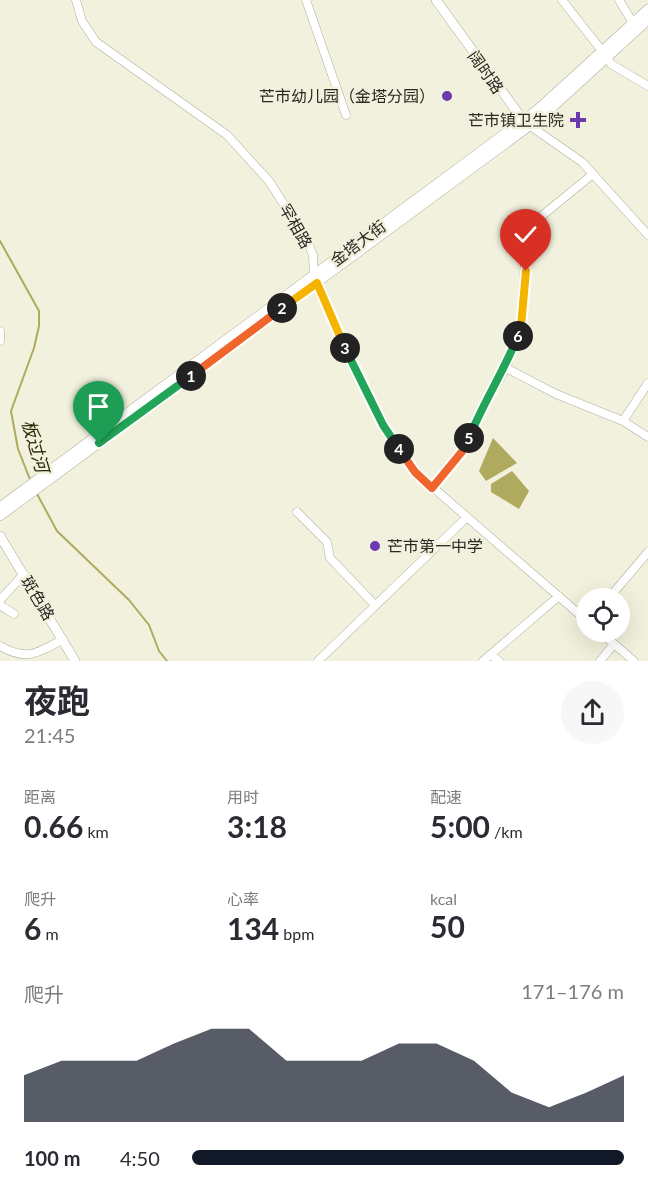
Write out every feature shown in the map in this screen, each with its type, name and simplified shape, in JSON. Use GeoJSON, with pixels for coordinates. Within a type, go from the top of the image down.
{"type":"FeatureCollection","features":[{"type":"Feature","properties":{"kind":"main road","name":"阔时路"},"geometry":{"type":"LineString","coordinates":[[436,0],[526,123]]}},
{"type":"Feature","properties":{"kind":"main road","name":"金塔大街"},"geometry":{"type":"LineString","coordinates":[[604,54],[648,9]]}},
{"type":"Feature","properties":{"kind":"main road","name":"金塔大街"},"geometry":{"type":"LineString","coordinates":[[0,507],[21,496],[49,476],[526,123],[604,54],[648,20]]}},
{"type":"Feature","properties":{"kind":"main road","name":"金塔大街"},"geometry":{"type":"LineString","coordinates":[[0,516],[21,496]]}},
{"type":"Feature","properties":{"kind":"main road","name":"斑色路"},"geometry":{"type":"LineString","coordinates":[[0,536],[75,661]]}},
{"type":"Feature","properties":{"kind":"street","name":"罕相路"},"geometry":{"type":"LineString","coordinates":[[76,0],[82,21],[96,42],[227,135],[268,181],[307,241],[313,255],[316,279],[342,342],[383,425],[415,472],[576,611]]}},
{"type":"Feature","properties":{"kind":"street"},"geometry":{"type":"LineString","coordinates":[[306,0],[346,115]]}},
{"type":"Feature","properties":{"kind":"street"},"geometry":{"type":"LineString","coordinates":[[562,0],[611,64],[648,86]]}},
{"type":"Feature","properties":{"kind":"street"},"geometry":{"type":"LineString","coordinates":[[619,0],[633,22]]}},
{"type":"Feature","properties":{"kind":"street","name":"阔时路"},"geometry":{"type":"LineString","coordinates":[[526,123],[582,162],[648,235]]}},
{"type":"Feature","properties":{"kind":"street"},"geometry":{"type":"LineString","coordinates":[[432,488],[465,448],[476,419],[506,368],[521,326],[527,228],[593,174]]}},
{"type":"Feature","properties":{"kind":"street"},"geometry":{"type":"LineString","coordinates":[[0,331],[0,341]]}},
{"type":"Feature","properties":{"kind":"street"},"geometry":{"type":"LineString","coordinates":[[506,368],[556,394],[623,421],[648,437]]}},
{"type":"Feature","properties":{"kind":"street"},"geometry":{"type":"LineString","coordinates":[[623,421],[648,383]]}},
{"type":"Feature","properties":{"kind":"street"},"geometry":{"type":"LineString","coordinates":[[297,512],[327,542],[330,558],[374,604]]}},
{"type":"Feature","properties":{"kind":"street"},"geometry":{"type":"LineString","coordinates":[[318,661],[374,604],[466,518]]}},
{"type":"Feature","properties":{"kind":"street"},"geometry":{"type":"LineString","coordinates":[[617,588],[648,552]]}},
{"type":"Feature","properties":{"kind":"street"},"geometry":{"type":"LineString","coordinates":[[14,614],[2,606],[0,600],[24,574]]}},
{"type":"Feature","properties":{"kind":"street"},"geometry":{"type":"LineString","coordinates":[[483,661],[559,596]]}},
{"type":"Feature","properties":{"kind":"street"},"geometry":{"type":"LineString","coordinates":[[0,646],[18,658],[28,658],[63,639]]}},
{"type":"Feature","properties":{"kind":"street"},"geometry":{"type":"LineString","coordinates":[[612,642],[634,661]]}},
{"type":"Feature","properties":{"kind":"street"},"geometry":{"type":"LineString","coordinates":[[600,661],[614,644]]}},
{"type":"Feature","properties":{"kind":"street"},"geometry":{"type":"LineString","coordinates":[[491,655],[499,661]]}},
{"type":"Feature","properties":{"kind":"shaded area"},"geometry":{"type":"Polygon","coordinates":[[[493,438],[517,463],[486,481],[479,471],[493,438]]]}},
{"type":"Feature","properties":{"kind":"shaded area"},"geometry":{"type":"Polygon","coordinates":[[[512,471],[529,491],[519,509],[491,492],[491,484],[512,471]]]}},
{"type":"Feature","properties":{"kind":"waterway","name":"板过河"},"geometry":{"type":"LineString","coordinates":[[0,241],[39,311],[39,326],[34,348],[11,411],[18,449],[31,482]]}},
{"type":"Feature","properties":{"kind":"waterway","name":"板过河"},"geometry":{"type":"LineString","coordinates":[[36,492],[57,531],[129,600],[149,625],[159,651],[167,661]]}},
{"type":"Feature","properties":{"kind":"place","name":"芒市幼儿园（金塔分园）"},"geometry":{"type":"Point","coordinates":[447,96]}},
{"type":"Feature","properties":{"kind":"place","name":"芒市镇卫生院"},"geometry":{"type":"Point","coordinates":[578,120]}},
{"type":"Feature","properties":{"kind":"place","name":"芒市第一中学"},"geometry":{"type":"Point","coordinates":[375,546]}},
{"type":"Feature","properties":{"kind":"route"},"geometry":{"type":"LineString","coordinates":[[99,443],[317,283],[342,342],[383,425],[415,472],[432,488],[465,448],[476,419],[506,368],[521,326],[526,271]]}}]}
